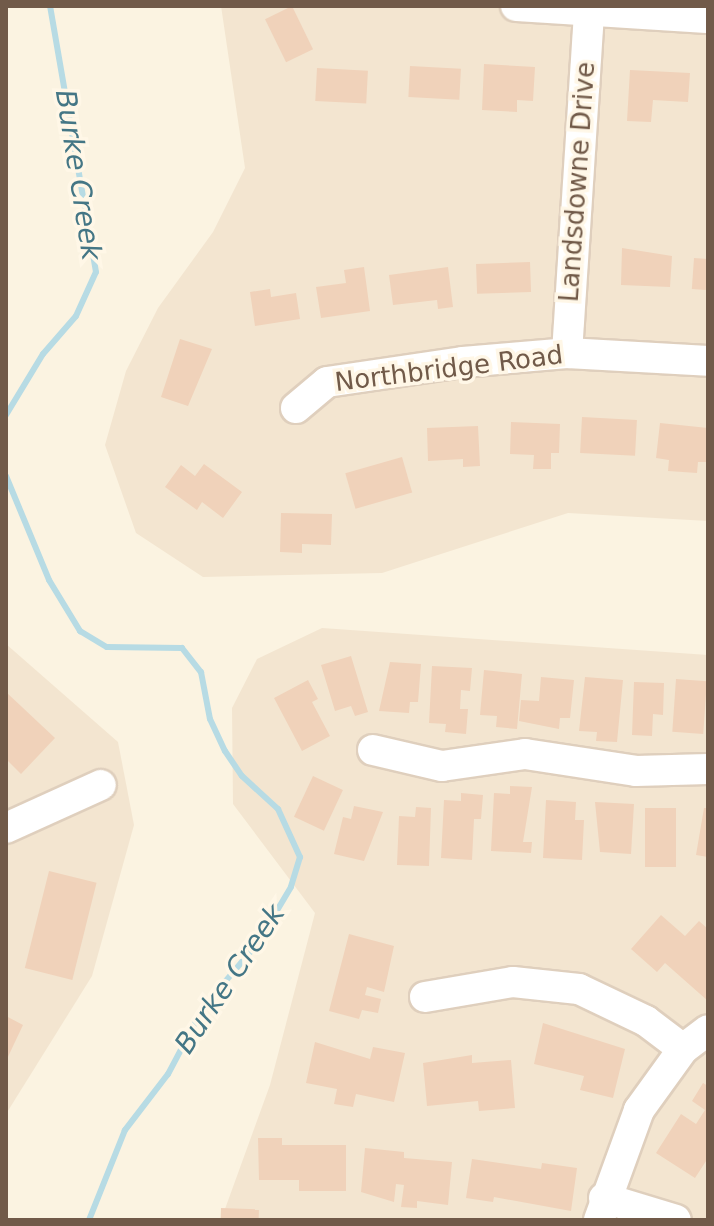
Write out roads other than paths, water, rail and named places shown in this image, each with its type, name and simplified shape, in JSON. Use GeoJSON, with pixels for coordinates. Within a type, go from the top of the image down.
{"type":"FeatureCollection","features":[{"type":"Feature","properties":{"kind":"street"},"geometry":{"type":"LineString","coordinates":[[516,6],[708,18]]}},
{"type":"Feature","properties":{"kind":"street","name":"Landsdowne Drive"},"geometry":{"type":"LineString","coordinates":[[567,353],[589,11]]}},
{"type":"Feature","properties":{"kind":"street","name":"Northbridge Road"},"geometry":{"type":"LineString","coordinates":[[296,408],[327,382],[567,353],[708,361]]}},
{"type":"Feature","properties":{"kind":"street"},"geometry":{"type":"LineString","coordinates":[[373,750],[442,766],[525,754],[636,771],[708,769]]}},
{"type":"Feature","properties":{"kind":"street"},"geometry":{"type":"LineString","coordinates":[[6,828],[101,785]]}},
{"type":"Feature","properties":{"kind":"street"},"geometry":{"type":"LineString","coordinates":[[425,997],[513,982],[579,989],[646,1021],[683,1049]]}},
{"type":"Feature","properties":{"kind":"street"},"geometry":{"type":"LineString","coordinates":[[676,1220],[602,1209],[639,1110],[683,1049],[708,1030]]}},
{"type":"Feature","properties":{"kind":"waterway","name":"Burke Creek"},"geometry":{"type":"LineString","coordinates":[[6,415],[43,354],[76,316],[96,272],[50,6]]}},
{"type":"Feature","properties":{"kind":"waterway","name":"Burke Creek"},"geometry":{"type":"LineString","coordinates":[[6,476],[49,580],[80,631],[107,647],[182,648],[201,672],[210,719],[225,751],[242,776],[278,809],[300,857],[291,887],[257,944],[203,1008],[168,1074],[125,1130],[89,1220]]}}]}
